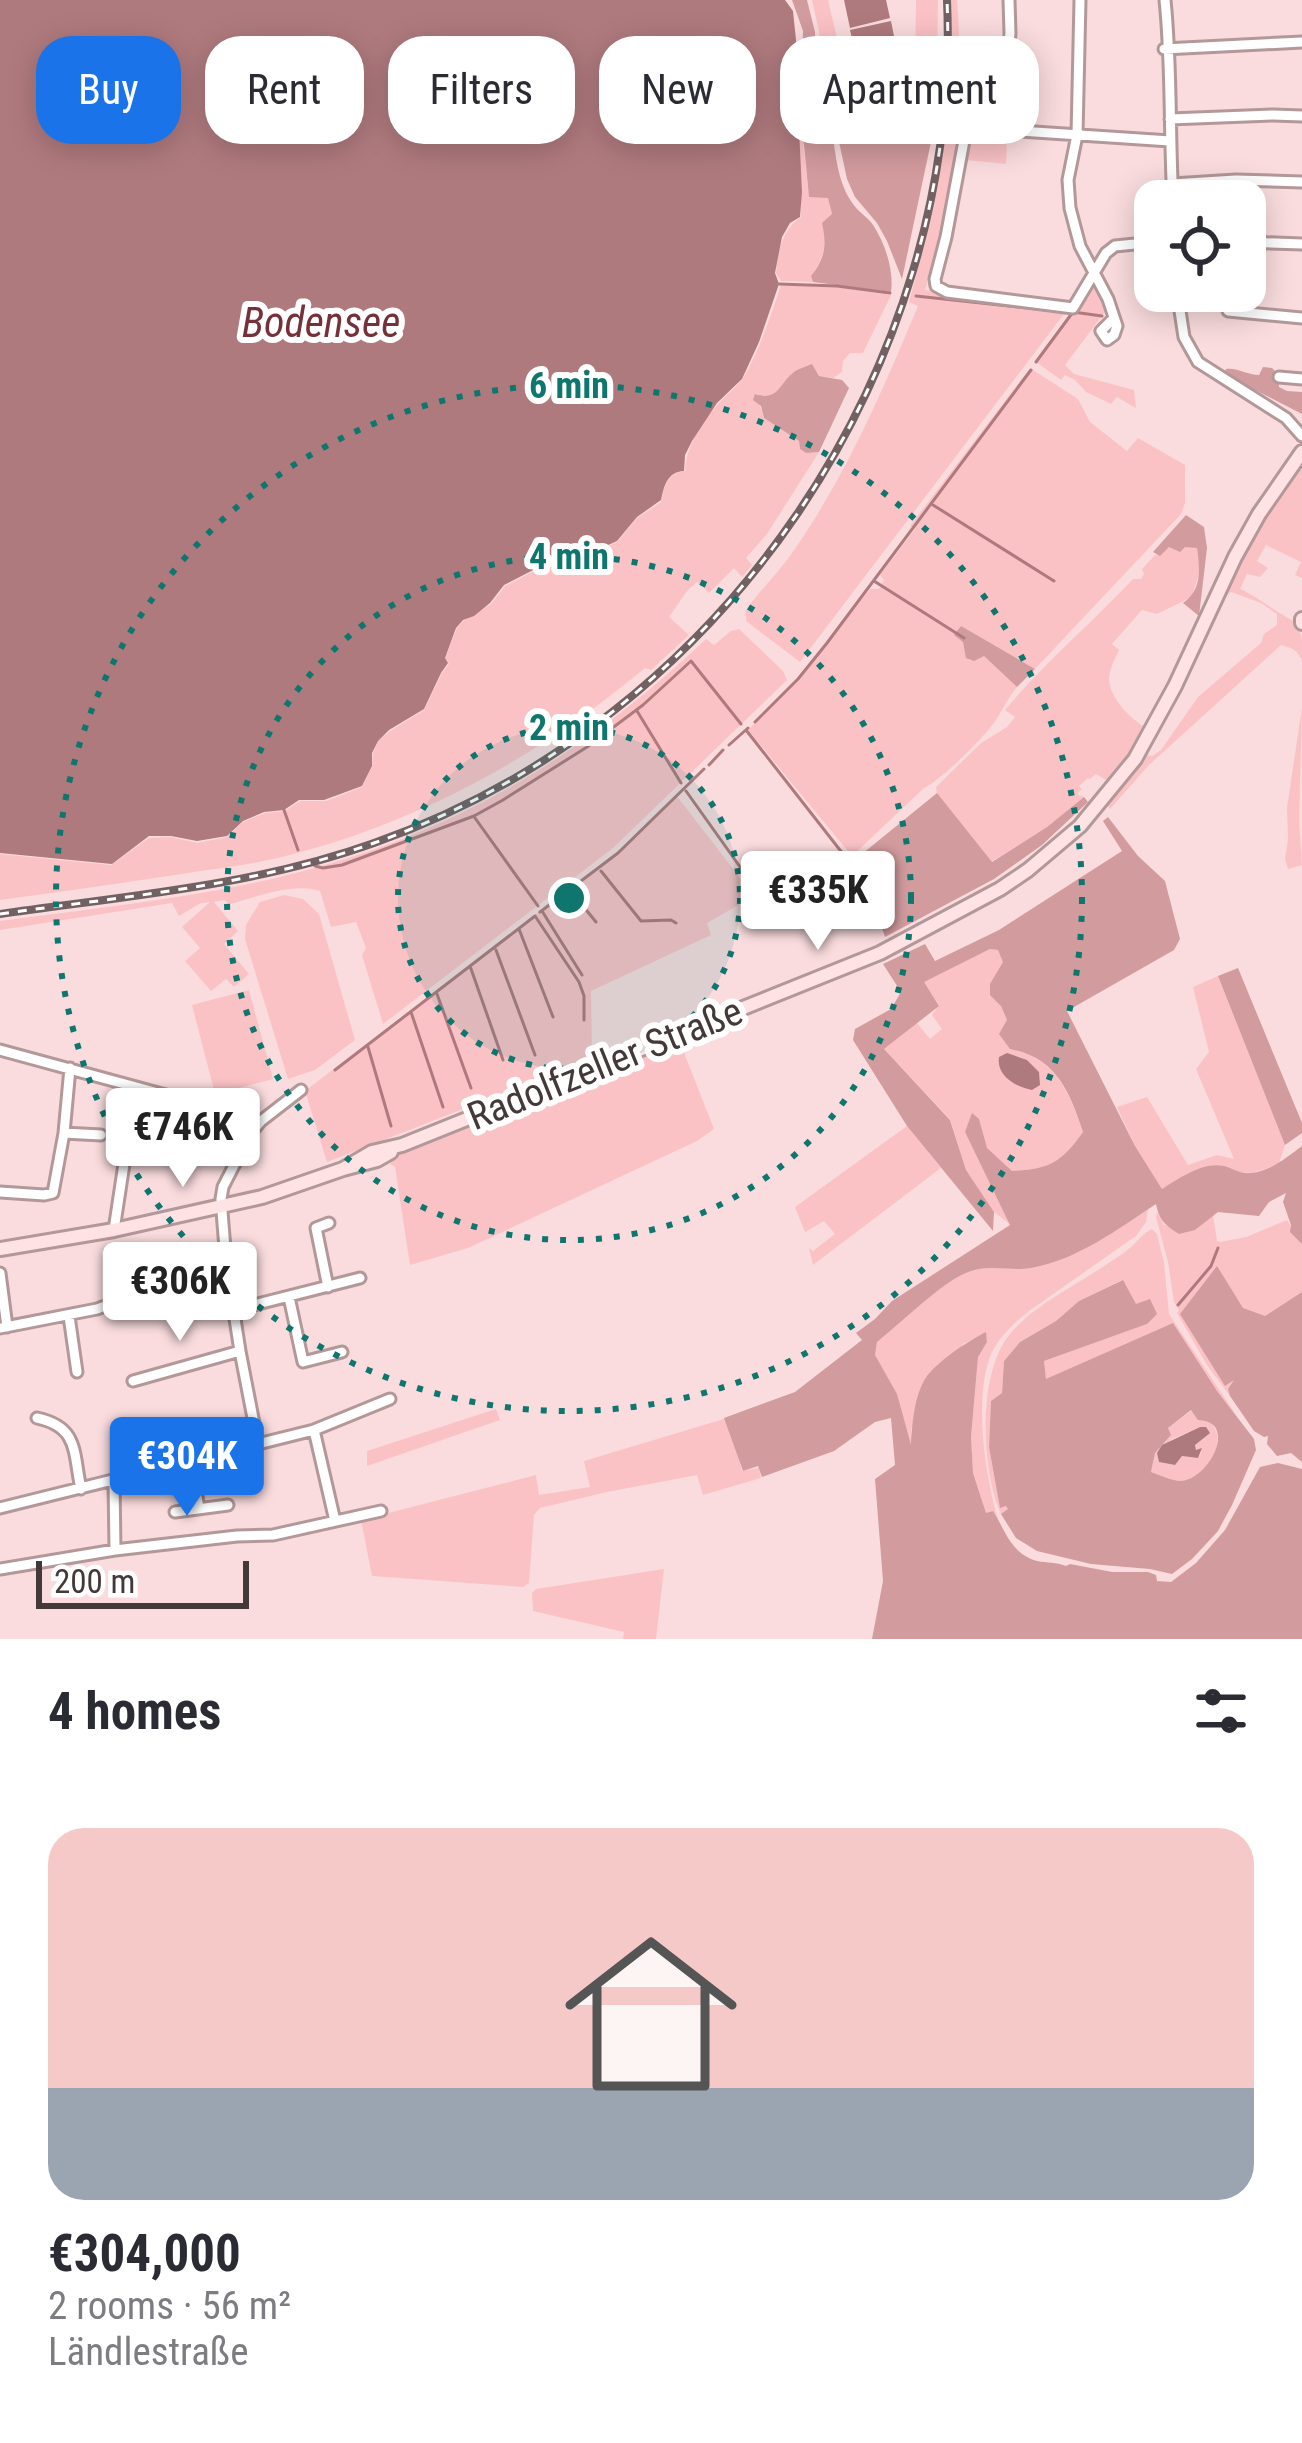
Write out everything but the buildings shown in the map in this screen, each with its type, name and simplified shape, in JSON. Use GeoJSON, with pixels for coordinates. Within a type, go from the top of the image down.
{"type":"FeatureCollection","features":[{"type":"Feature","properties":{"kind":"street"},"geometry":{"type":"LineString","coordinates":[[1010,0],[1010,36]]}},
{"type":"Feature","properties":{"kind":"street"},"geometry":{"type":"LineString","coordinates":[[1080,0],[1070,208],[1080,246],[1114,318]]}},
{"type":"Feature","properties":{"kind":"street"},"geometry":{"type":"LineString","coordinates":[[1163,0],[1172,180]]}},
{"type":"Feature","properties":{"kind":"street"},"geometry":{"type":"LineString","coordinates":[[1166,49],[1302,42]]}},
{"type":"Feature","properties":{"kind":"street"},"geometry":{"type":"LineString","coordinates":[[1170,119],[1302,116]]}},
{"type":"Feature","properties":{"kind":"street"},"geometry":{"type":"LineString","coordinates":[[1039,132],[1170,141]]}},
{"type":"Feature","properties":{"kind":"street"},"geometry":{"type":"LineString","coordinates":[[962,144],[936,286],[947,292],[1073,308],[1106,253],[1115,246],[1134,244]]}},
{"type":"Feature","properties":{"kind":"street"},"geometry":{"type":"LineString","coordinates":[[1266,181],[1302,182]]}},
{"type":"Feature","properties":{"kind":"street"},"geometry":{"type":"LineString","coordinates":[[1266,243],[1302,244]]}},
{"type":"Feature","properties":{"kind":"street"},"geometry":{"type":"LineString","coordinates":[[1183,312],[1189,346],[1207,370],[1302,424]]}},
{"type":"Feature","properties":{"kind":"street"},"geometry":{"type":"LineString","coordinates":[[1239,312],[1302,318]]}},
{"type":"Feature","properties":{"kind":"street"},"geometry":{"type":"LineString","coordinates":[[1280,377],[1302,379]]}},
{"type":"Feature","properties":{"kind":"street"},"geometry":{"type":"LineString","coordinates":[[1286,418],[1302,436]]}},
{"type":"Feature","properties":{"kind":"street","name":"Radolfzeller Straße"},"geometry":{"type":"LineString","coordinates":[[0,1249],[221,1206],[343,1169],[372,1152],[402,1145],[806,984],[914,937],[1000,889],[1063,842],[1102,791],[1135,759],[1160,718],[1258,514],[1299,460]]}},
{"type":"Feature","properties":{"kind":"street"},"geometry":{"type":"LineString","coordinates":[[0,1050],[261,1121]]}},
{"type":"Feature","properties":{"kind":"street"},"geometry":{"type":"LineString","coordinates":[[0,1192],[53,1193],[70,1068]]}},
{"type":"Feature","properties":{"kind":"street"},"geometry":{"type":"LineString","coordinates":[[258,1444],[226,1261],[223,1187],[250,1134],[301,1090]]}},
{"type":"Feature","properties":{"kind":"street"},"geometry":{"type":"LineString","coordinates":[[64,1133],[101,1135]]}},
{"type":"Feature","properties":{"kind":"street"},"geometry":{"type":"LineString","coordinates":[[114,1230],[127,1144]]}},
{"type":"Feature","properties":{"kind":"street"},"geometry":{"type":"LineString","coordinates":[[328,1287],[316,1228],[329,1223]]}},
{"type":"Feature","properties":{"kind":"street"},"geometry":{"type":"LineString","coordinates":[[0,1273],[4,1328],[109,1305],[226,1261]]}},
{"type":"Feature","properties":{"kind":"street"},"geometry":{"type":"LineString","coordinates":[[233,1310],[360,1278]]}},
{"type":"Feature","properties":{"kind":"street"},"geometry":{"type":"LineString","coordinates":[[289,1297],[303,1362],[342,1352]]}},
{"type":"Feature","properties":{"kind":"street"},"geometry":{"type":"LineString","coordinates":[[70,1316],[77,1372]]}},
{"type":"Feature","properties":{"kind":"street"},"geometry":{"type":"LineString","coordinates":[[133,1381],[240,1352]]}},
{"type":"Feature","properties":{"kind":"street"},"geometry":{"type":"LineString","coordinates":[[0,1508],[314,1430],[390,1399]]}},
{"type":"Feature","properties":{"kind":"street"},"geometry":{"type":"LineString","coordinates":[[37,1418],[67,1431],[81,1489]]}},
{"type":"Feature","properties":{"kind":"street"},"geometry":{"type":"LineString","coordinates":[[314,1430],[334,1521]]}},
{"type":"Feature","properties":{"kind":"street"},"geometry":{"type":"LineString","coordinates":[[191,1463],[199,1508]]}},
{"type":"Feature","properties":{"kind":"street"},"geometry":{"type":"LineString","coordinates":[[114,1481],[116,1550]]}},
{"type":"Feature","properties":{"kind":"street"},"geometry":{"type":"LineString","coordinates":[[176,1512],[228,1505]]}},
{"type":"Feature","properties":{"kind":"street"},"geometry":{"type":"LineString","coordinates":[[0,1569],[116,1550],[273,1535],[381,1511]]}},
{"type":"Feature","properties":{"kind":"shaded area"},"geometry":{"type":"Polygon","coordinates":[[[792,0],[807,0],[815,36],[803,36],[792,0]]]}},
{"type":"Feature","properties":{"kind":"shaded area"},"geometry":{"type":"Polygon","coordinates":[[[812,0],[828,0],[837,36],[819,36],[812,0]]]}},
{"type":"Feature","properties":{"kind":"shaded area"},"geometry":{"type":"Polygon","coordinates":[[[916,0],[938,0],[937,36],[915,36],[916,0]]]}},
{"type":"Feature","properties":{"kind":"shaded area"},"geometry":{"type":"Polygon","coordinates":[[[950,0],[957,0],[959,36],[951,36],[950,0]]]}},
{"type":"Feature","properties":{"kind":"shaded area"},"geometry":{"type":"Polygon","coordinates":[[[803,144],[809,196],[828,197],[832,215],[823,223],[823,251],[811,276],[813,282],[781,281],[776,273],[782,242],[801,217],[803,144]]]}},
{"type":"Feature","properties":{"kind":"shaded area"},"geometry":{"type":"Polygon","coordinates":[[[804,144],[834,144],[844,189],[885,248],[891,292],[813,282],[811,276],[824,251],[822,223],[832,214],[828,198],[809,197],[804,144]]]}},
{"type":"Feature","properties":{"kind":"shaded area"},"geometry":{"type":"Polygon","coordinates":[[[840,144],[931,144],[902,279],[887,241],[847,179],[840,144]]]}},
{"type":"Feature","properties":{"kind":"shaded area"},"geometry":{"type":"Polygon","coordinates":[[[943,144],[956,144],[925,290],[1067,310],[800,662],[746,621],[746,610],[792,553],[877,402],[918,306],[909,302],[943,144]]]}},
{"type":"Feature","properties":{"kind":"shaded area"},"geometry":{"type":"Polygon","coordinates":[[[968,144],[1007,144],[1006,164],[966,160],[968,144]]]}},
{"type":"Feature","properties":{"kind":"shaded area"},"geometry":{"type":"Polygon","coordinates":[[[1093,283],[1105,312],[1065,365],[1074,374],[1134,390],[1136,408],[1117,397],[1111,404],[1036,362],[1093,283]]]}},
{"type":"Feature","properties":{"kind":"shaded area"},"geometry":{"type":"Polygon","coordinates":[[[781,285],[891,295],[863,353],[850,353],[842,372],[833,378],[819,376],[811,364],[794,372],[775,393],[756,394],[764,418],[799,441],[806,453],[819,452],[767,534],[746,558],[752,565],[742,577],[734,568],[709,593],[697,582],[687,591],[669,617],[689,635],[651,670],[645,668],[516,760],[374,828],[262,861],[0,900],[0,854],[111,865],[149,838],[197,843],[227,837],[243,822],[265,813],[285,811],[300,801],[326,801],[362,787],[378,741],[424,710],[449,664],[445,658],[463,621],[491,604],[505,586],[540,568],[617,542],[637,518],[661,502],[670,477],[685,471],[701,426],[745,375],[781,285]]]}},
{"type":"Feature","properties":{"kind":"shaded area"},"geometry":{"type":"Polygon","coordinates":[[[812,364],[819,376],[842,380],[849,388],[819,452],[806,453],[799,441],[764,418],[761,406],[753,400],[755,394],[774,393],[794,372],[812,364]]]}},
{"type":"Feature","properties":{"kind":"shaded area"},"geometry":{"type":"Polygon","coordinates":[[[1263,367],[1278,374],[1279,387],[1302,392],[1302,414],[1224,374],[1230,369],[1259,375],[1263,367]]]}},
{"type":"Feature","properties":{"kind":"shaded area"},"geometry":{"type":"Polygon","coordinates":[[[1030,368],[1078,399],[1090,422],[1127,451],[1138,438],[1185,465],[1181,514],[1035,669],[960,626],[965,651],[983,655],[1017,687],[972,747],[852,856],[748,730],[798,680],[870,589],[879,589],[884,580],[880,575],[915,529],[910,526],[1030,368]]]}},
{"type":"Feature","properties":{"kind":"shaded area"},"geometry":{"type":"Polygon","coordinates":[[[1302,466],[1302,578],[1295,575],[1301,562],[1266,545],[1257,561],[1268,568],[1260,577],[1247,574],[1240,589],[1297,622],[1302,662],[1295,650],[1281,645],[1149,765],[1110,809],[1106,803],[1145,755],[1161,750],[1198,697],[1277,625],[1277,614],[1261,603],[1231,592],[1222,599],[1265,512],[1302,466]]]}},
{"type":"Feature","properties":{"kind":"shaded area"},"geometry":{"type":"Polygon","coordinates":[[[1186,515],[1204,527],[1207,548],[1199,616],[1183,603],[1197,585],[1197,548],[1185,547],[1180,552],[1169,547],[1160,556],[1153,552],[1186,515]]]}},
{"type":"Feature","properties":{"kind":"shaded area"},"geometry":{"type":"Polygon","coordinates":[[[1169,547],[1197,547],[1200,570],[1192,597],[1157,614],[1142,610],[1112,644],[1119,650],[1109,675],[1110,686],[1127,713],[1145,727],[1106,780],[1096,774],[1088,778],[1077,794],[1084,797],[991,862],[936,787],[981,743],[1007,727],[1015,717],[1005,710],[1020,693],[1133,579],[1141,579],[1142,569],[1155,555],[1169,547]]]}},
{"type":"Feature","properties":{"kind":"shaded area"},"geometry":{"type":"Polygon","coordinates":[[[961,626],[1035,669],[1017,687],[984,656],[974,661],[966,658],[963,642],[954,635],[961,626]]]}},
{"type":"Feature","properties":{"kind":"shaded area"},"geometry":{"type":"Polygon","coordinates":[[[739,629],[787,680],[613,848],[383,1024],[356,922],[331,927],[320,891],[287,889],[230,904],[214,902],[238,931],[224,944],[249,974],[234,987],[226,979],[211,991],[185,961],[200,948],[182,927],[210,902],[179,916],[172,903],[0,930],[0,921],[164,899],[285,876],[432,827],[530,776],[621,713],[706,639],[714,645],[739,629]]]}},
{"type":"Feature","properties":{"kind":"shaded area"},"geometry":{"type":"Polygon","coordinates":[[[1302,707],[1302,865],[1288,869],[1287,808],[1302,707]]]}},
{"type":"Feature","properties":{"kind":"shaded area"},"geometry":{"type":"Polygon","coordinates":[[[937,793],[992,862],[1084,797],[1088,802],[1042,845],[994,879],[885,937],[877,913],[846,867],[937,793]]]}},
{"type":"Feature","properties":{"kind":"shaded area"},"geometry":{"type":"Polygon","coordinates":[[[676,795],[754,896],[707,923],[711,935],[591,991],[592,1059],[327,1162],[305,1091],[617,852],[676,795]]]}},
{"type":"Feature","properties":{"kind":"shaded area"},"geometry":{"type":"Polygon","coordinates":[[[1108,817],[1165,881],[1180,939],[1174,950],[1067,1011],[1162,1189],[1208,1166],[1258,1172],[1302,1146],[1302,1244],[1290,1232],[1283,1202],[1286,1193],[1269,1202],[1259,1216],[1218,1212],[1195,1230],[1179,1234],[1163,1222],[1156,1204],[1065,1258],[1031,1268],[974,1270],[956,1278],[877,1342],[875,1355],[897,1394],[911,1445],[916,1403],[925,1379],[944,1359],[986,1332],[987,1342],[978,1357],[973,1473],[986,1513],[993,1511],[1015,1547],[1037,1561],[1148,1572],[1157,1581],[1171,1582],[1196,1563],[1225,1530],[1260,1467],[1278,1463],[1302,1469],[1302,1639],[872,1639],[883,1581],[875,1479],[895,1465],[891,1418],[875,1422],[834,1451],[762,1477],[758,1466],[743,1471],[724,1418],[795,1392],[862,1340],[856,1333],[892,1301],[1010,1225],[965,1132],[972,1113],[979,1119],[987,1148],[1012,1171],[1053,1162],[1083,1132],[1050,1068],[1010,1049],[999,1034],[1007,1020],[990,995],[990,984],[1003,962],[998,950],[990,949],[924,982],[939,1006],[884,1049],[950,1120],[966,1170],[994,1212],[993,1231],[907,1126],[853,1040],[855,1029],[891,1009],[901,992],[883,964],[925,944],[935,961],[999,930],[1122,851],[1103,821],[1108,817]]]}},
{"type":"Feature","properties":{"kind":"shaded area"},"geometry":{"type":"Polygon","coordinates":[[[284,895],[303,899],[319,914],[355,1040],[315,1070],[288,1079],[245,939],[246,925],[260,902],[284,895]]]}},
{"type":"Feature","properties":{"kind":"shaded area"},"geometry":{"type":"Polygon","coordinates":[[[990,949],[998,950],[1004,962],[1001,1006],[1010,1049],[1038,1060],[1058,1078],[1083,1132],[1053,1162],[1012,1171],[986,1148],[979,1120],[965,1132],[1011,1225],[994,1212],[966,1170],[950,1119],[884,1049],[917,1023],[930,1039],[942,1029],[932,1015],[939,1005],[923,982],[990,949]]]}},
{"type":"Feature","properties":{"kind":"shaded area"},"geometry":{"type":"Polygon","coordinates":[[[1238,968],[1302,1123],[1302,1133],[1285,1145],[1218,976],[1238,968]]]}},
{"type":"Feature","properties":{"kind":"shaded area"},"geometry":{"type":"Polygon","coordinates":[[[1218,976],[1285,1145],[1279,1163],[1268,1168],[1245,1173],[1207,1167],[1162,1189],[1117,1107],[1147,1097],[1188,1165],[1217,1155],[1234,1159],[1196,1069],[1209,1052],[1193,987],[1218,976]]]}},
{"type":"Feature","properties":{"kind":"shaded area"},"geometry":{"type":"Polygon","coordinates":[[[249,990],[273,1079],[215,1094],[192,1005],[249,990]]]}},
{"type":"Feature","properties":{"kind":"shaded area"},"geometry":{"type":"Polygon","coordinates":[[[674,1043],[681,1045],[714,1129],[468,1248],[410,1265],[395,1167],[390,1164],[393,1158],[436,1136],[674,1043]]]}},
{"type":"Feature","properties":{"kind":"shaded area"},"geometry":{"type":"Polygon","coordinates":[[[907,1126],[941,1168],[813,1265],[809,1248],[813,1251],[835,1234],[824,1221],[805,1232],[795,1207],[907,1126]]]}},
{"type":"Feature","properties":{"kind":"shaded area"},"geometry":{"type":"Polygon","coordinates":[[[1148,1209],[1136,1236],[1029,1311],[992,1352],[982,1412],[985,1458],[998,1519],[986,1513],[973,1473],[971,1437],[978,1357],[986,1333],[963,1344],[911,1429],[914,1459],[875,1355],[877,1342],[933,1294],[966,1273],[1031,1268],[1062,1259],[1148,1209]]]}},
{"type":"Feature","properties":{"kind":"shaded area"},"geometry":{"type":"Polygon","coordinates":[[[1157,1212],[1164,1225],[1195,1230],[1213,1215],[1220,1242],[1287,1220],[1302,1244],[1302,1292],[1265,1316],[1243,1309],[1225,1385],[1247,1371],[1228,1389],[1230,1396],[1177,1313],[1157,1212]]]}},
{"type":"Feature","properties":{"kind":"shaded area"},"geometry":{"type":"Polygon","coordinates":[[[1152,1229],[1164,1263],[1169,1314],[1238,1418],[1173,1323],[1046,1380],[1044,1361],[1147,1324],[1122,1280],[1079,1301],[1020,1342],[1004,1361],[1002,1393],[991,1401],[989,1447],[1000,1507],[1008,1510],[1001,1514],[986,1448],[987,1396],[999,1351],[1030,1315],[1152,1229]]]}},
{"type":"Feature","properties":{"kind":"shaded area"},"geometry":{"type":"Polygon","coordinates":[[[1217,1266],[1243,1308],[1265,1316],[1302,1292],[1302,1462],[1291,1453],[1277,1456],[1267,1444],[1268,1436],[1254,1431],[1230,1396],[1228,1389],[1234,1380],[1225,1386],[1180,1314],[1217,1266]]]}},
{"type":"Feature","properties":{"kind":"shaded area"},"geometry":{"type":"Polygon","coordinates":[[[1123,1280],[1136,1304],[1150,1299],[1157,1314],[1147,1324],[1044,1361],[1046,1379],[1173,1323],[1254,1439],[1256,1450],[1218,1531],[1172,1574],[1091,1564],[1037,1551],[1016,1538],[1001,1514],[1008,1509],[1000,1508],[989,1447],[991,1401],[1002,1393],[1004,1361],[1020,1342],[1079,1301],[1123,1280]],[[1191,1410],[1168,1428],[1171,1435],[1155,1453],[1151,1472],[1181,1481],[1201,1471],[1218,1439],[1210,1423],[1198,1420],[1191,1410]]]}},
{"type":"Feature","properties":{"kind":"shaded area"},"geometry":{"type":"Polygon","coordinates":[[[496,1409],[500,1420],[367,1466],[367,1451],[496,1409]]]}},
{"type":"Feature","properties":{"kind":"shaded area"},"geometry":{"type":"Polygon","coordinates":[[[1192,1410],[1215,1429],[1214,1454],[1188,1480],[1151,1472],[1155,1453],[1171,1435],[1168,1428],[1192,1410]],[[1206,1427],[1172,1439],[1157,1453],[1159,1462],[1174,1465],[1182,1456],[1198,1458],[1202,1452],[1195,1445],[1206,1427]]]}},
{"type":"Feature","properties":{"kind":"shaded area"},"geometry":{"type":"Polygon","coordinates":[[[727,1418],[742,1471],[759,1468],[761,1478],[703,1495],[697,1475],[540,1508],[534,1515],[529,1583],[523,1587],[372,1576],[361,1520],[536,1475],[539,1495],[590,1487],[584,1461],[727,1418]]]}},
{"type":"Feature","properties":{"kind":"shaded area"},"geometry":{"type":"Polygon","coordinates":[[[664,1569],[656,1639],[623,1639],[624,1632],[533,1611],[536,1589],[664,1569]]]}},
{"type":"Feature","properties":{"kind":"water","name":"Bodensee"},"geometry":{"type":"Polygon","coordinates":[[[0,0],[785,0],[793,11],[796,36],[780,36],[780,144],[800,144],[800,217],[782,237],[775,273],[779,284],[742,379],[717,403],[685,455],[684,471],[670,477],[661,500],[637,517],[617,541],[539,567],[504,585],[490,603],[463,620],[424,709],[378,741],[362,786],[324,800],[299,800],[284,810],[264,812],[243,821],[227,836],[197,841],[149,836],[112,864],[0,853],[0,0]]]}},
{"type":"Feature","properties":{"kind":"water"},"geometry":{"type":"Polygon","coordinates":[[[844,0],[886,0],[890,18],[850,28],[844,0]]]}},
{"type":"Feature","properties":{"kind":"water"},"geometry":{"type":"Polygon","coordinates":[[[891,21],[894,36],[851,36],[850,30],[891,21]]]}},
{"type":"Feature","properties":{"kind":"water"},"geometry":{"type":"Polygon","coordinates":[[[1007,1053],[1027,1060],[1039,1072],[1040,1085],[1032,1090],[1008,1079],[999,1063],[999,1057],[1007,1053]]]}},
{"type":"Feature","properties":{"kind":"water"},"geometry":{"type":"Polygon","coordinates":[[[1200,1427],[1210,1433],[1195,1445],[1196,1450],[1202,1448],[1198,1458],[1182,1456],[1175,1465],[1159,1462],[1162,1445],[1200,1427]]]}},
{"type":"Feature","properties":{"kind":"waterway"},"geometry":{"type":"LineString","coordinates":[[779,284],[890,293]]}},
{"type":"Feature","properties":{"kind":"waterway"},"geometry":{"type":"LineString","coordinates":[[916,296],[1065,312]]}},
{"type":"Feature","properties":{"kind":"waterway"},"geometry":{"type":"LineString","coordinates":[[1036,362],[1073,312],[1102,316]]}},
{"type":"Feature","properties":{"kind":"waterway"},"geometry":{"type":"LineString","coordinates":[[755,722],[827,643],[1031,370]]}},
{"type":"Feature","properties":{"kind":"waterway"},"geometry":{"type":"LineString","coordinates":[[933,505],[1054,581]]}},
{"type":"Feature","properties":{"kind":"waterway"},"geometry":{"type":"LineString","coordinates":[[874,581],[964,638]]}},
{"type":"Feature","properties":{"kind":"waterway"},"geometry":{"type":"LineString","coordinates":[[315,866],[342,865],[474,816],[587,747],[691,661],[741,724]]}},
{"type":"Feature","properties":{"kind":"waterway"},"geometry":{"type":"LineString","coordinates":[[637,711],[681,783]]}},
{"type":"Feature","properties":{"kind":"waterway"},"geometry":{"type":"LineString","coordinates":[[729,745],[748,728]]}},
{"type":"Feature","properties":{"kind":"waterway"},"geometry":{"type":"LineString","coordinates":[[746,730],[847,859]]}},
{"type":"Feature","properties":{"kind":"waterway"},"geometry":{"type":"LineString","coordinates":[[709,765],[723,750]]}},
{"type":"Feature","properties":{"kind":"waterway"},"geometry":{"type":"LineString","coordinates":[[540,912],[618,853],[704,769]]}},
{"type":"Feature","properties":{"kind":"waterway"},"geometry":{"type":"LineString","coordinates":[[686,791],[765,902]]}},
{"type":"Feature","properties":{"kind":"waterway"},"geometry":{"type":"LineString","coordinates":[[284,810],[298,850]]}},
{"type":"Feature","properties":{"kind":"waterway"},"geometry":{"type":"LineString","coordinates":[[475,818],[538,906]]}},
{"type":"Feature","properties":{"kind":"waterway"},"geometry":{"type":"LineString","coordinates":[[601,871],[641,921],[676,923]]}},
{"type":"Feature","properties":{"kind":"waterway"},"geometry":{"type":"LineString","coordinates":[[570,890],[596,922]]}},
{"type":"Feature","properties":{"kind":"waterway"},"geometry":{"type":"LineString","coordinates":[[542,911],[582,975]]}},
{"type":"Feature","properties":{"kind":"waterway"},"geometry":{"type":"LineString","coordinates":[[535,916],[579,982],[584,1020]]}},
{"type":"Feature","properties":{"kind":"waterway"},"geometry":{"type":"LineString","coordinates":[[335,1070],[535,916]]}},
{"type":"Feature","properties":{"kind":"waterway"},"geometry":{"type":"LineString","coordinates":[[519,929],[553,1017]]}},
{"type":"Feature","properties":{"kind":"waterway"},"geometry":{"type":"LineString","coordinates":[[496,950],[535,1055]]}},
{"type":"Feature","properties":{"kind":"waterway"},"geometry":{"type":"LineString","coordinates":[[470,966],[503,1060]]}},
{"type":"Feature","properties":{"kind":"waterway"},"geometry":{"type":"LineString","coordinates":[[437,994],[471,1088]]}},
{"type":"Feature","properties":{"kind":"waterway"},"geometry":{"type":"LineString","coordinates":[[411,1012],[443,1107]]}},
{"type":"Feature","properties":{"kind":"waterway"},"geometry":{"type":"LineString","coordinates":[[368,1047],[391,1126]]}},
{"type":"Feature","properties":{"kind":"waterway"},"geometry":{"type":"LineString","coordinates":[[1178,1305],[1211,1266],[1218,1248]]}},
{"type":"Feature","properties":{"kind":"railway"},"geometry":{"type":"LineString","coordinates":[[0,914],[236,880],[374,843],[499,787],[613,712],[712,620],[797,514],[864,397],[913,270],[941,137],[947,0]]}}]}
